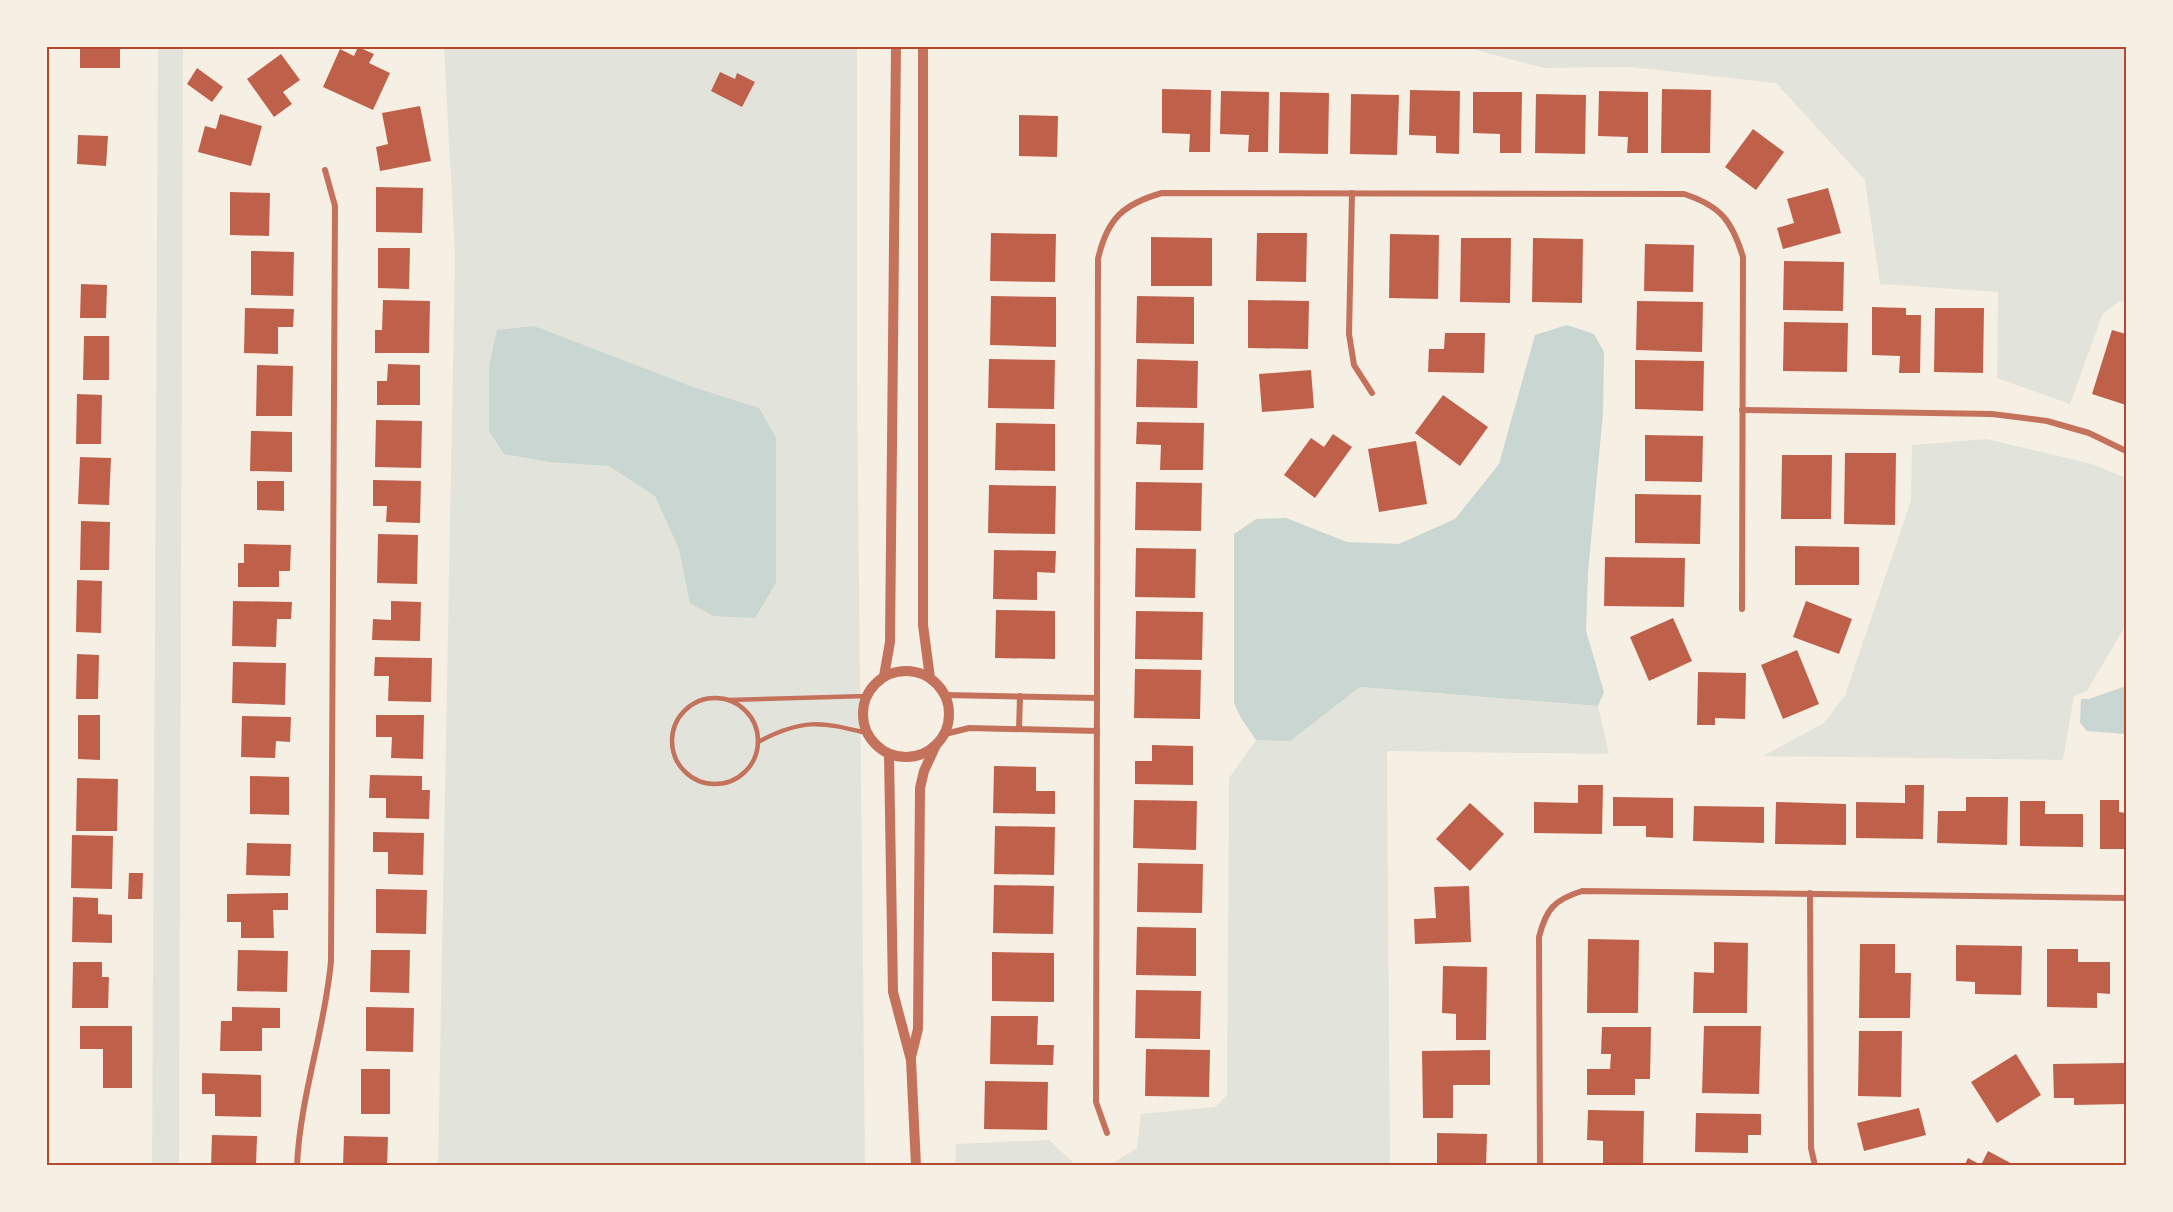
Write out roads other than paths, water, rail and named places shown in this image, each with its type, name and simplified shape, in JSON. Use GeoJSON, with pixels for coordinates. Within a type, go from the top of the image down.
{"type":"FeatureCollection","features":[{"type":"Feature","properties":{"kind":"street"},"geometry":{"type":"LineString","coordinates":[[884,676],[890,642],[896,46]]}},
{"type":"Feature","properties":{"kind":"street"},"geometry":{"type":"LineString","coordinates":[[923,46],[923,625],[930,678]]}},
{"type":"Feature","properties":{"kind":"street"},"geometry":{"type":"LineString","coordinates":[[297,1166],[299,1137],[328,999],[331,961],[336,206],[325,170]]}},
{"type":"Feature","properties":{"kind":"street"},"geometry":{"type":"LineString","coordinates":[[1107,1133],[1096,1102],[1098,259],[1103,237],[1118,214],[1136,200],[1162,193],[1684,194],[1706,201],[1727,218],[1743,257],[1742,609]]}},
{"type":"Feature","properties":{"kind":"street"},"geometry":{"type":"LineString","coordinates":[[1352,193],[1349,334],[1354,365],[1372,393]]}},
{"type":"Feature","properties":{"kind":"street"},"geometry":{"type":"LineString","coordinates":[[1742,410],[1992,414],[2047,421],[2089,433],[2127,451]]}},
{"type":"Feature","properties":{"kind":"street"},"geometry":{"type":"LineString","coordinates":[[911,1060],[918,1029],[920,788],[924,771],[936,745],[945,734],[949,714],[945,695],[930,678],[915,671],[899,670],[884,676],[872,686],[862,717],[866,733],[876,746],[889,754],[914,757],[936,745]]}},
{"type":"Feature","properties":{"kind":"street"},"geometry":{"type":"LineString","coordinates":[[945,695],[1097,698]]}},
{"type":"Feature","properties":{"kind":"street"},"geometry":{"type":"LineString","coordinates":[[1019,729],[1020,696]]}},
{"type":"Feature","properties":{"kind":"street"},"geometry":{"type":"LineString","coordinates":[[945,734],[969,728],[1097,731]]}},
{"type":"Feature","properties":{"kind":"street"},"geometry":{"type":"LineString","coordinates":[[889,754],[893,992],[911,1060],[916,1166]]}},
{"type":"Feature","properties":{"kind":"street"},"geometry":{"type":"LineString","coordinates":[[1540,1166],[1539,938],[1544,920],[1551,907],[1564,897],[1582,891],[2127,898]]}},
{"type":"Feature","properties":{"kind":"street"},"geometry":{"type":"LineString","coordinates":[[1810,893],[1811,1148],[1815,1166]]}},
{"type":"Feature","properties":{"kind":"lane"},"geometry":{"type":"LineString","coordinates":[[729,700],[741,706],[751,716],[757,729],[759,742],[756,756],[739,778],[726,783],[712,784],[699,781],[687,774],[678,762],[673,748],[673,733],[678,719],[687,708],[700,701],[714,698],[729,700],[867,696]]}},
{"type":"Feature","properties":{"kind":"lane"},"geometry":{"type":"LineString","coordinates":[[759,742],[792,726],[805,723],[835,725],[866,733]]}}]}
